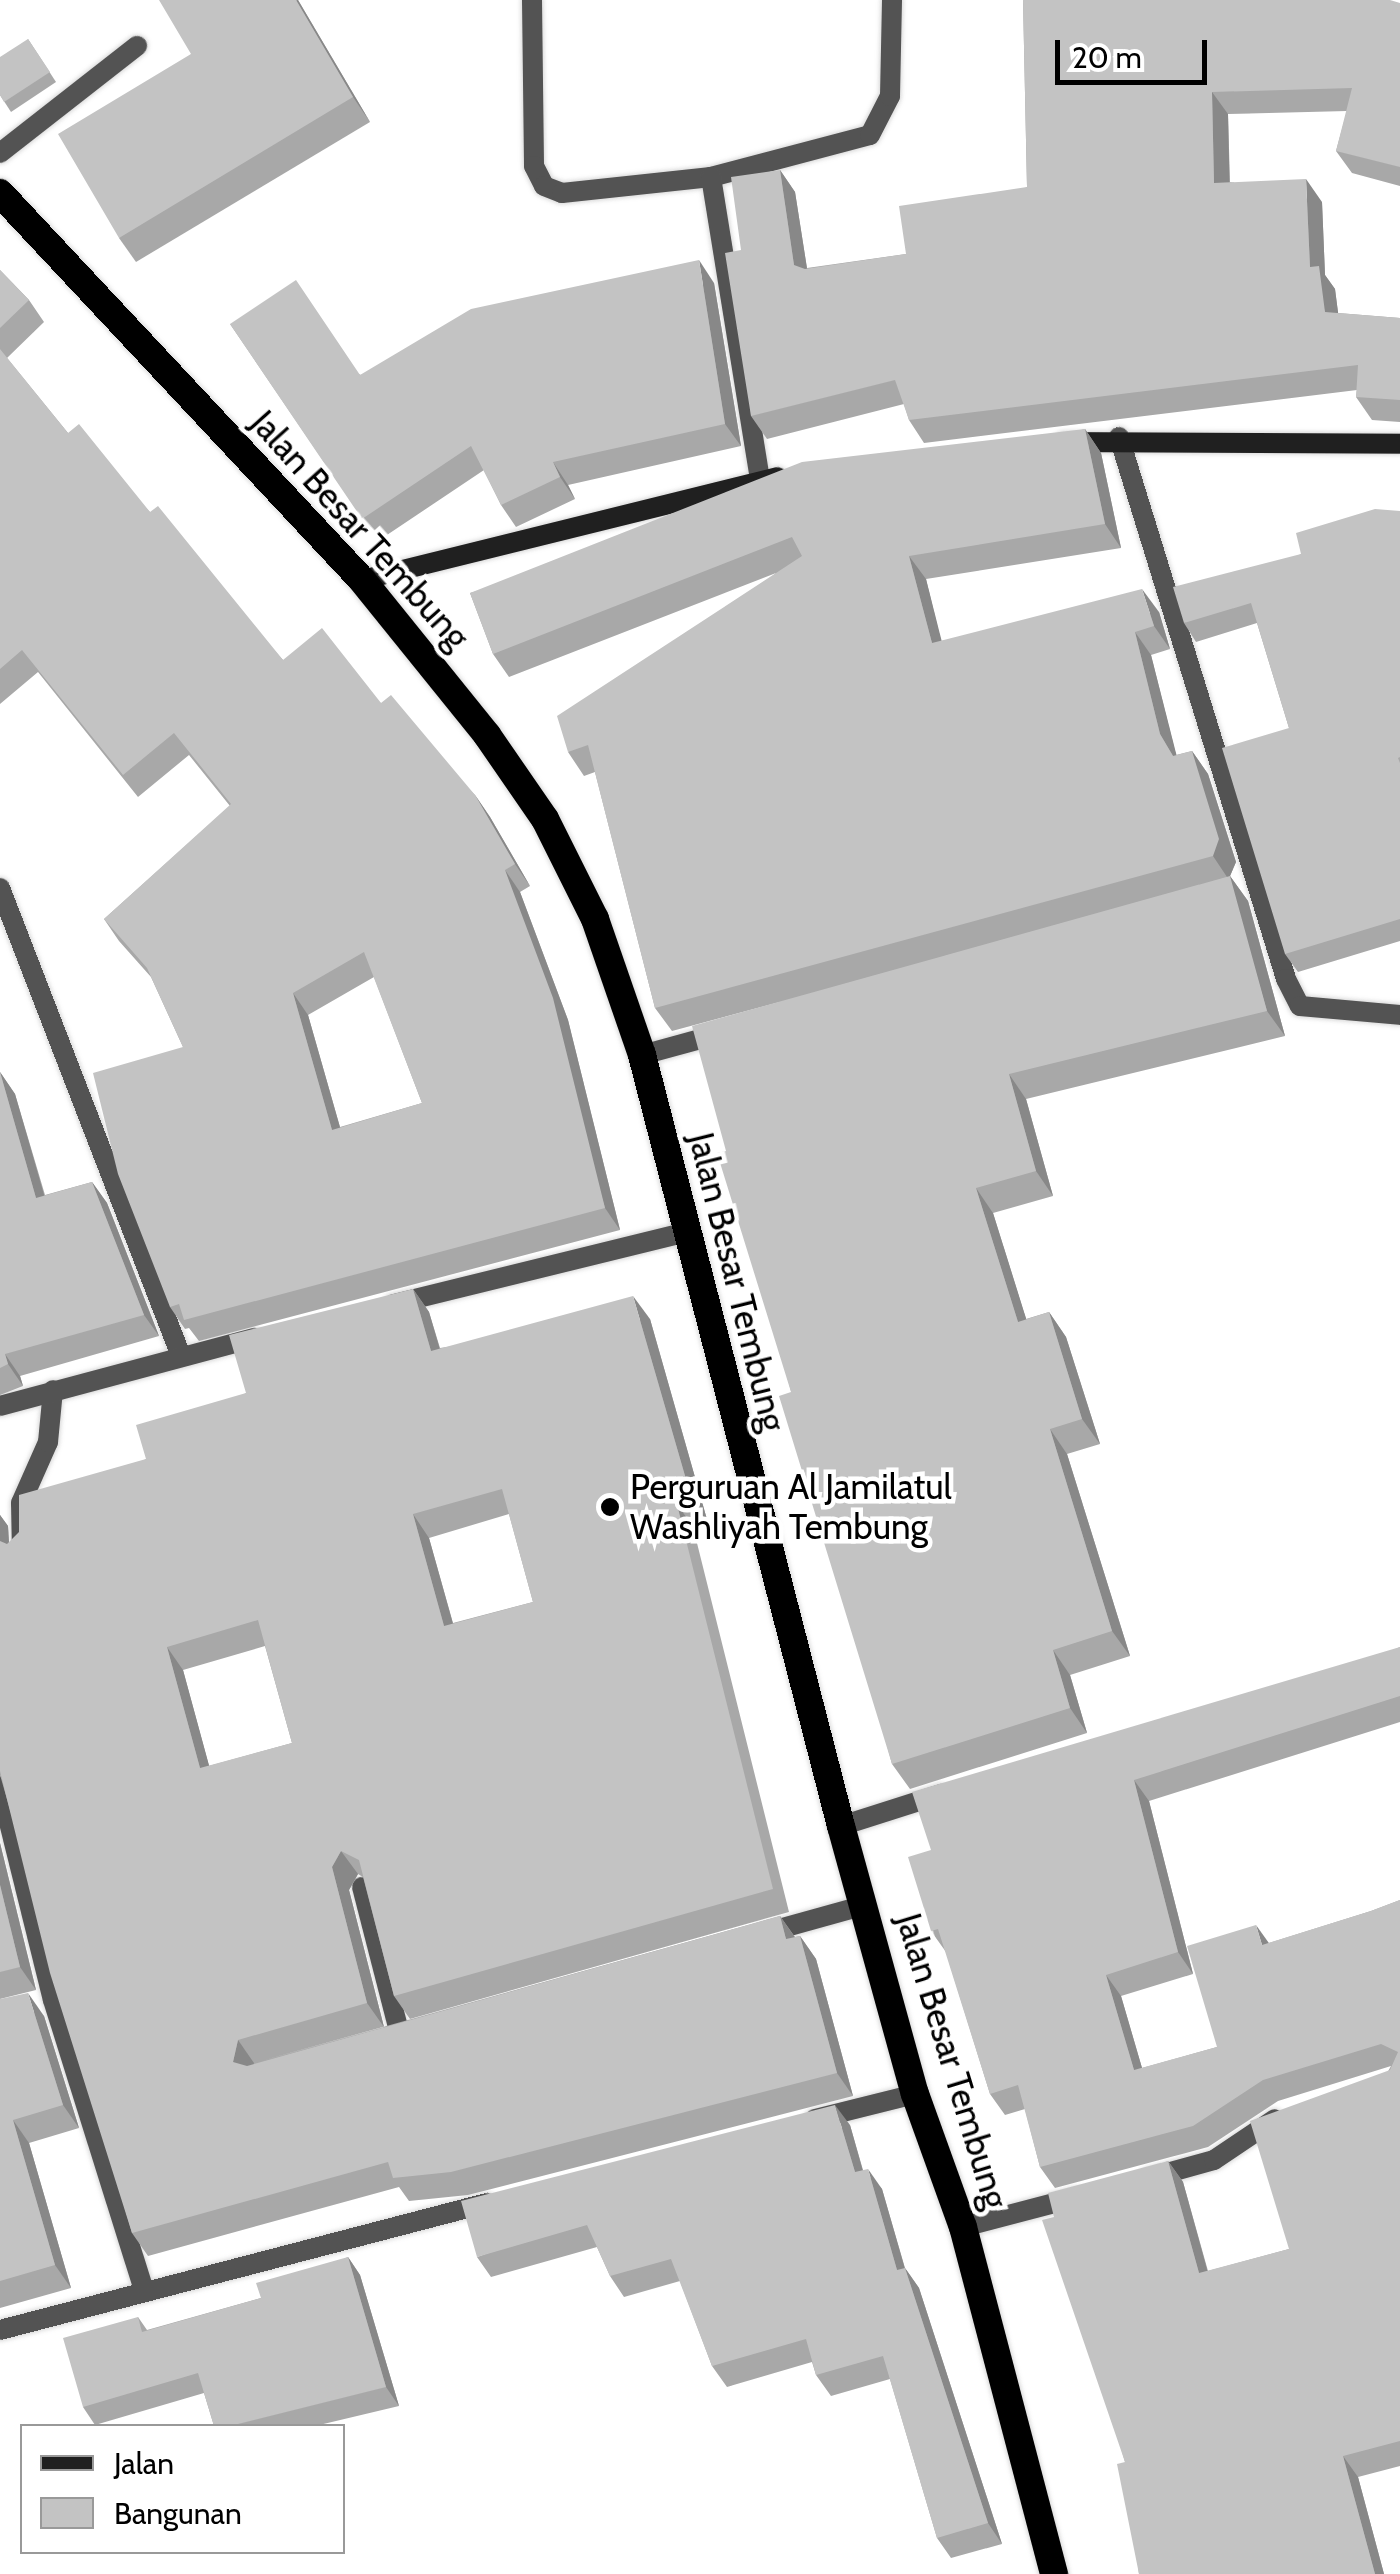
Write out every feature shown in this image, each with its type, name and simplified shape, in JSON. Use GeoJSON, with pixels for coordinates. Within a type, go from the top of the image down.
{"type":"FeatureCollection","features":[{"type":"Feature","properties":{"kind":"highway","name":"Jalan Besar Tembung"},"geometry":{"type":"LineString","coordinates":[[0,193],[362,580],[545,819],[595,920],[642,1056],[684,1233],[842,1826],[915,2094],[964,2227],[1054,2574]]}},
{"type":"Feature","properties":{"kind":"main road"},"geometry":{"type":"LineString","coordinates":[[1043,444],[1119,437],[1400,444]]}},
{"type":"Feature","properties":{"kind":"main road"},"geometry":{"type":"LineString","coordinates":[[362,580],[760,480],[798,474]]}},
{"type":"Feature","properties":{"kind":"street"},"geometry":{"type":"LineString","coordinates":[[532,0],[534,166],[544,186],[562,193],[711,177],[870,135],[890,96],[892,0]]}},
{"type":"Feature","properties":{"kind":"street"},"geometry":{"type":"LineString","coordinates":[[0,153],[138,46]]}},
{"type":"Feature","properties":{"kind":"street"},"geometry":{"type":"LineString","coordinates":[[711,177],[760,480]]}},
{"type":"Feature","properties":{"kind":"street"},"geometry":{"type":"LineString","coordinates":[[1119,437],[1250,862],[1300,1006],[1400,1015]]}},
{"type":"Feature","properties":{"kind":"street"},"geometry":{"type":"LineString","coordinates":[[1229,894],[1246,883],[1250,862]]}},
{"type":"Feature","properties":{"kind":"street"},"geometry":{"type":"LineString","coordinates":[[0,888],[181,1356]]}},
{"type":"Feature","properties":{"kind":"street"},"geometry":{"type":"LineString","coordinates":[[642,1056],[736,1030]]}},
{"type":"Feature","properties":{"kind":"street"},"geometry":{"type":"LineString","coordinates":[[374,1308],[684,1233]]}},
{"type":"Feature","properties":{"kind":"street"},"geometry":{"type":"LineString","coordinates":[[0,1406],[278,1332]]}},
{"type":"Feature","properties":{"kind":"street"},"geometry":{"type":"LineString","coordinates":[[22,1554],[21,1503],[48,1442],[53,1390]]}},
{"type":"Feature","properties":{"kind":"street"},"geometry":{"type":"LineString","coordinates":[[0,1786],[44,2002],[144,2290]]}},
{"type":"Feature","properties":{"kind":"street"},"geometry":{"type":"LineString","coordinates":[[842,1826],[967,1786]]}},
{"type":"Feature","properties":{"kind":"street"},"geometry":{"type":"LineString","coordinates":[[362,1887],[401,2034]]}},
{"type":"Feature","properties":{"kind":"street"},"geometry":{"type":"LineString","coordinates":[[736,1940],[865,1905]]}},
{"type":"Feature","properties":{"kind":"street"},"geometry":{"type":"LineString","coordinates":[[799,2124],[915,2094]]}},
{"type":"Feature","properties":{"kind":"street"},"geometry":{"type":"LineString","coordinates":[[964,2227],[1214,2160],[1299,2109]]}},
{"type":"Feature","properties":{"kind":"street"},"geometry":{"type":"LineString","coordinates":[[0,2330],[510,2197]]}},
{"type":"Feature","properties":{"kind":"building"},"geometry":{"type":"Polygon","coordinates":[[[159,0],[296,0],[353,97],[119,238],[58,134],[191,54],[159,0]]]}},
{"type":"Feature","properties":{"kind":"building"},"geometry":{"type":"Polygon","coordinates":[[[1023,0],[1400,3],[1400,167],[1336,151],[1352,88],[1212,92],[1214,183],[1306,179],[1310,267],[1319,266],[1325,312],[1400,318],[1400,400],[1356,397],[1358,365],[909,420],[895,380],[751,416],[725,253],[741,250],[731,177],[780,170],[794,265],[805,269],[906,254],[899,206],[1027,187],[1023,0]]]}},
{"type":"Feature","properties":{"kind":"building"},"geometry":{"type":"Polygon","coordinates":[[[28,39],[50,72],[4,102],[0,95],[0,57],[28,39]]]}},
{"type":"Feature","properties":{"kind":"building"},"geometry":{"type":"Polygon","coordinates":[[[699,260],[725,424],[553,462],[560,477],[501,505],[471,446],[362,519],[230,324],[296,280],[360,375],[471,309],[699,260]]]}},
{"type":"Feature","properties":{"kind":"building"},"geometry":{"type":"Polygon","coordinates":[[[0,270],[29,300],[0,328],[0,270]]]}},
{"type":"Feature","properties":{"kind":"building"},"geometry":{"type":"Polygon","coordinates":[[[0,349],[68,433],[79,424],[150,512],[158,506],[283,660],[322,628],[381,703],[391,695],[475,795],[515,864],[505,870],[553,998],[605,1208],[184,1320],[179,1304],[170,1307],[118,1174],[93,1073],[183,1047],[147,968],[104,919],[231,804],[174,733],[123,775],[22,650],[0,669],[0,349]],[[364,952],[293,993],[332,1130],[422,1103],[364,952]]]}},
{"type":"Feature","properties":{"kind":"building"},"geometry":{"type":"Polygon","coordinates":[[[1085,429],[1105,524],[909,556],[932,643],[1142,589],[1154,626],[1135,632],[1160,734],[1173,756],[1192,751],[1219,839],[1213,856],[655,1008],[588,745],[568,752],[557,716],[802,556],[792,537],[493,654],[470,593],[802,462],[1085,429]]]}},
{"type":"Feature","properties":{"kind":"building"},"geometry":{"type":"Polygon","coordinates":[[[1375,509],[1400,511],[1400,919],[1285,954],[1222,748],[1289,728],[1251,603],[1184,623],[1173,587],[1301,554],[1296,533],[1375,509]]]}},
{"type":"Feature","properties":{"kind":"building"},"geometry":{"type":"Polygon","coordinates":[[[1230,876],[1267,1011],[1009,1074],[1036,1171],[976,1188],[1018,1322],[1049,1312],[1082,1419],[1050,1429],[1112,1631],[1053,1650],[1070,1708],[892,1764],[779,1396],[791,1392],[717,1153],[726,1151],[692,1026],[1230,876]]]}},
{"type":"Feature","properties":{"kind":"building"},"geometry":{"type":"Polygon","coordinates":[[[0,1072],[36,1198],[92,1182],[144,1315],[5,1354],[8,1364],[0,1368],[0,1072]]]}},
{"type":"Feature","properties":{"kind":"building"},"geometry":{"type":"Polygon","coordinates":[[[413,1289],[431,1351],[633,1296],[692,1500],[677,1504],[773,1889],[394,1996],[359,1860],[341,1851],[332,1867],[367,2003],[238,2040],[233,2062],[247,2066],[780,1916],[786,1939],[800,1936],[837,2073],[451,2172],[393,2178],[388,2162],[132,2233],[50,1973],[0,1771],[0,1541],[7,1544],[19,1532],[19,1495],[146,1459],[136,1425],[246,1393],[229,1335],[413,1289]],[[502,1489],[413,1514],[444,1626],[533,1602],[502,1489]],[[258,1620],[167,1647],[200,1768],[292,1743],[258,1620]]]}},
{"type":"Feature","properties":{"kind":"building"},"geometry":{"type":"Polygon","coordinates":[[[1400,1647],[1400,1696],[1134,1780],[1178,1952],[1106,1975],[1134,2070],[1217,2047],[1187,1946],[1256,1925],[1262,1945],[1400,1900],[1400,2441],[1343,2456],[1375,2574],[1139,2574],[1117,2464],[1125,2462],[1042,2220],[1054,2217],[1048,2193],[1168,2161],[1199,2273],[1289,2249],[1250,2121],[1390,2070],[1398,2052],[1381,2044],[1263,2080],[1193,2126],[1040,2167],[1018,2085],[990,2094],[938,1929],[931,1931],[908,1857],[931,1850],[912,1792],[1400,1647]]]}},
{"type":"Feature","properties":{"kind":"building"},"geometry":{"type":"Polygon","coordinates":[[[0,1885],[20,1967],[0,1972],[0,1885]]]}},
{"type":"Feature","properties":{"kind":"building"},"geometry":{"type":"Polygon","coordinates":[[[28,1993],[63,2105],[13,2120],[55,2265],[0,2281],[0,1999],[28,1993]]]}},
{"type":"Feature","properties":{"kind":"building"},"geometry":{"type":"Polygon","coordinates":[[[835,2105],[855,2172],[868,2169],[897,2270],[905,2268],[988,2523],[937,2538],[883,2356],[816,2375],[806,2339],[712,2366],[671,2259],[610,2276],[587,2225],[477,2257],[461,2201],[835,2105]]]}},
{"type":"Feature","properties":{"kind":"building"},"geometry":{"type":"Polygon","coordinates":[[[348,2257],[386,2387],[238,2424],[213,2424],[198,2373],[83,2407],[63,2338],[138,2317],[142,2332],[261,2298],[256,2283],[348,2257]]]}},
{"type":"Feature","properties":{"kind":"place","name":"Perguruan Al Jamilatul Washliyah Tembung"},"geometry":{"type":"Point","coordinates":[610,1507]}}]}
